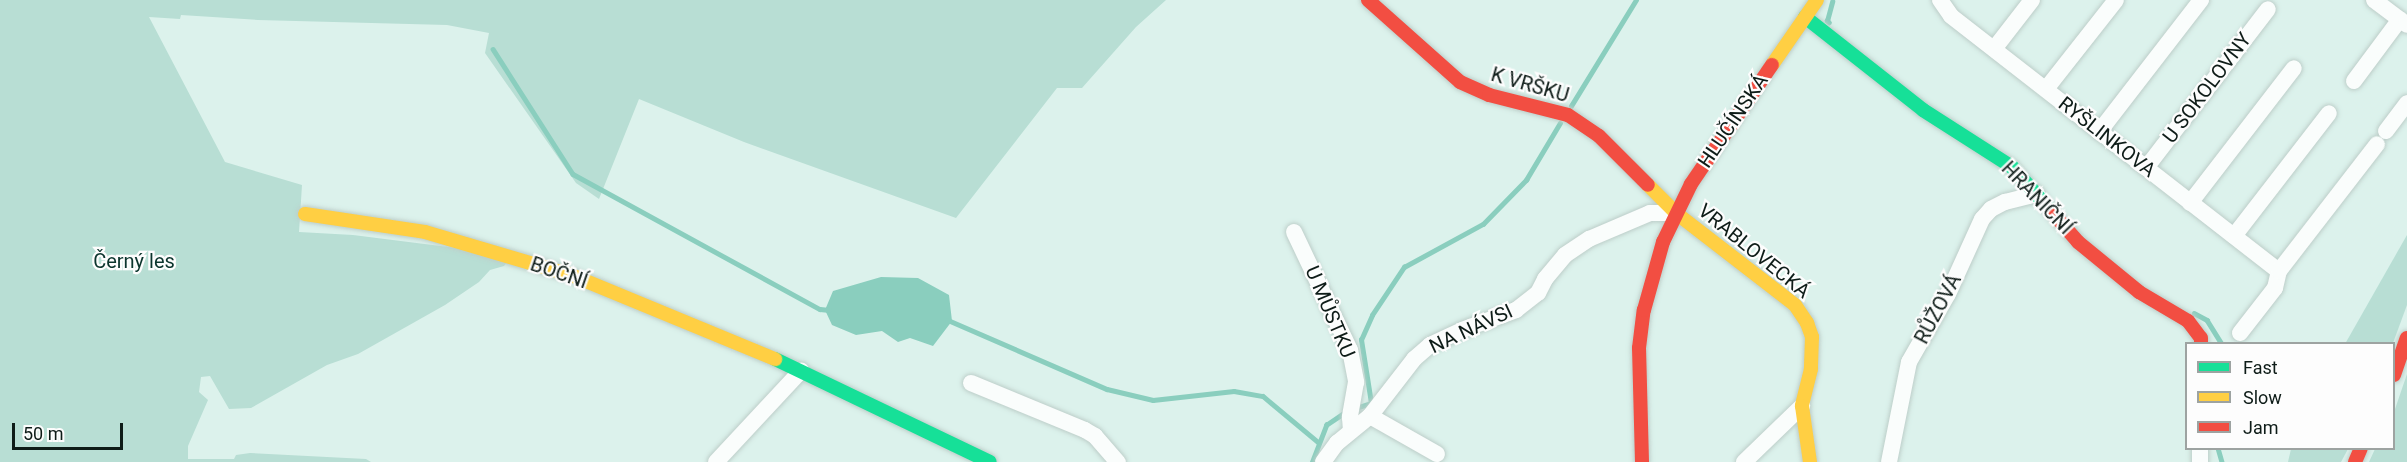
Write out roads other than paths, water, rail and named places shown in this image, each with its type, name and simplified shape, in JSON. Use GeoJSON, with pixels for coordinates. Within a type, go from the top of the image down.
{"type":"FeatureCollection","features":[{"type":"Feature","properties":{"kind":"street","name":"K VRŠKU"},"geometry":{"type":"LineString","coordinates":[[1368,0],[1460,82],[1489,95],[1568,116],[1583,124],[1599,136],[1676,213]]}},
{"type":"Feature","properties":{"kind":"street","name":"HLUČÍNSKÁ"},"geometry":{"type":"LineString","coordinates":[[1642,462],[1639,348],[1652,274],[1676,213],[1706,160],[1817,0]]}},
{"type":"Feature","properties":{"kind":"street","name":"RYŠLINKOVA"},"geometry":{"type":"LineString","coordinates":[[1940,0],[1951,16],[2279,271]]}},
{"type":"Feature","properties":{"kind":"street"},"geometry":{"type":"LineString","coordinates":[[1994,49],[2032,0]]}},
{"type":"Feature","properties":{"kind":"street"},"geometry":{"type":"LineString","coordinates":[[2046,89],[2116,0]]}},
{"type":"Feature","properties":{"kind":"street"},"geometry":{"type":"LineString","coordinates":[[2099,132],[2201,0]]}},
{"type":"Feature","properties":{"kind":"street","name":"U SOKOLOVNY"},"geometry":{"type":"LineString","coordinates":[[2146,168],[2268,9]]}},
{"type":"Feature","properties":{"kind":"street"},"geometry":{"type":"LineString","coordinates":[[2354,81],[2392,11]]}},
{"type":"Feature","properties":{"kind":"street","name":"HRANIČNÍ"},"geometry":{"type":"LineString","coordinates":[[1804,17],[1923,110],[2012,167],[2078,242],[2139,292],[2188,321],[2201,342]]}},
{"type":"Feature","properties":{"kind":"street"},"geometry":{"type":"LineString","coordinates":[[2190,203],[2294,68]]}},
{"type":"Feature","properties":{"kind":"street"},"geometry":{"type":"LineString","coordinates":[[2240,333],[2275,288],[2279,271],[2407,103]]}},
{"type":"Feature","properties":{"kind":"street"},"geometry":{"type":"LineString","coordinates":[[2234,236],[2329,113]]}},
{"type":"Feature","properties":{"kind":"street","name":"RŮŽOVÁ"},"geometry":{"type":"LineString","coordinates":[[1889,462],[1910,362],[1948,294],[1982,219],[1990,209],[2005,202],[2037,194]]}},
{"type":"Feature","properties":{"kind":"street","name":"NA NÁVSI"},"geometry":{"type":"LineString","coordinates":[[1323,462],[1337,443],[1350,418],[1370,416],[1414,359],[1430,345],[1462,330],[1516,310],[1538,293],[1565,255],[1577,246],[1650,213],[1676,213]]}},
{"type":"Feature","properties":{"kind":"street","name":"VRABLOVECKÁ"},"geometry":{"type":"LineString","coordinates":[[1676,213],[1786,296],[1802,314],[1812,337],[1812,353],[1802,406],[1810,462]]}},
{"type":"Feature","properties":{"kind":"street","name":"BOČNÍ"},"geometry":{"type":"LineString","coordinates":[[305,214],[425,232],[571,275],[801,371],[990,462]]}},
{"type":"Feature","properties":{"kind":"street","name":"U MŮSTKU"},"geometry":{"type":"LineString","coordinates":[[1294,232],[1350,350],[1356,382],[1350,418]]}},
{"type":"Feature","properties":{"kind":"street"},"geometry":{"type":"LineString","coordinates":[[2395,372],[2407,338]]}},
{"type":"Feature","properties":{"kind":"street"},"geometry":{"type":"LineString","coordinates":[[716,462],[801,371]]}},
{"type":"Feature","properties":{"kind":"street"},"geometry":{"type":"LineString","coordinates":[[971,383],[1084,430],[1095,436],[1118,462]]}},
{"type":"Feature","properties":{"kind":"street"},"geometry":{"type":"LineString","coordinates":[[1744,462],[1802,406]]}},
{"type":"Feature","properties":{"kind":"street"},"geometry":{"type":"LineString","coordinates":[[1370,416],[1437,454]]}},
{"type":"Feature","properties":{"kind":"waterway"},"geometry":{"type":"LineString","coordinates":[[1571,106],[1636,0]]}},
{"type":"Feature","properties":{"kind":"waterway"},"geometry":{"type":"LineString","coordinates":[[1829,23],[1827,21],[1832,2]]}},
{"type":"Feature","properties":{"kind":"waterway"},"geometry":{"type":"LineString","coordinates":[[493,49],[573,174],[820,309],[829,310]]}},
{"type":"Feature","properties":{"kind":"waterway"},"geometry":{"type":"LineString","coordinates":[[1356,408],[1371,403],[1361,340],[1372,315],[1404,267],[1483,224],[1526,180],[1560,123]]}},
{"type":"Feature","properties":{"kind":"waterway"},"geometry":{"type":"LineString","coordinates":[[2194,313],[2207,320],[2221,342]]}},
{"type":"Feature","properties":{"kind":"waterway"},"geometry":{"type":"LineString","coordinates":[[948,320],[1107,389],[1153,400],[1234,391],[1263,396],[1318,442]]}},
{"type":"Feature","properties":{"kind":"waterway"},"geometry":{"type":"LineString","coordinates":[[1312,462],[1326,425],[1345,412]]}},
{"type":"Feature","properties":{"kind":"waterway"},"geometry":{"type":"LineString","coordinates":[[2219,450],[2222,462]]}},
{"type":"Feature","properties":{"kind":"park label","name":"Černý les"},"geometry":{"type":"Point","coordinates":[134,261]}}]}
